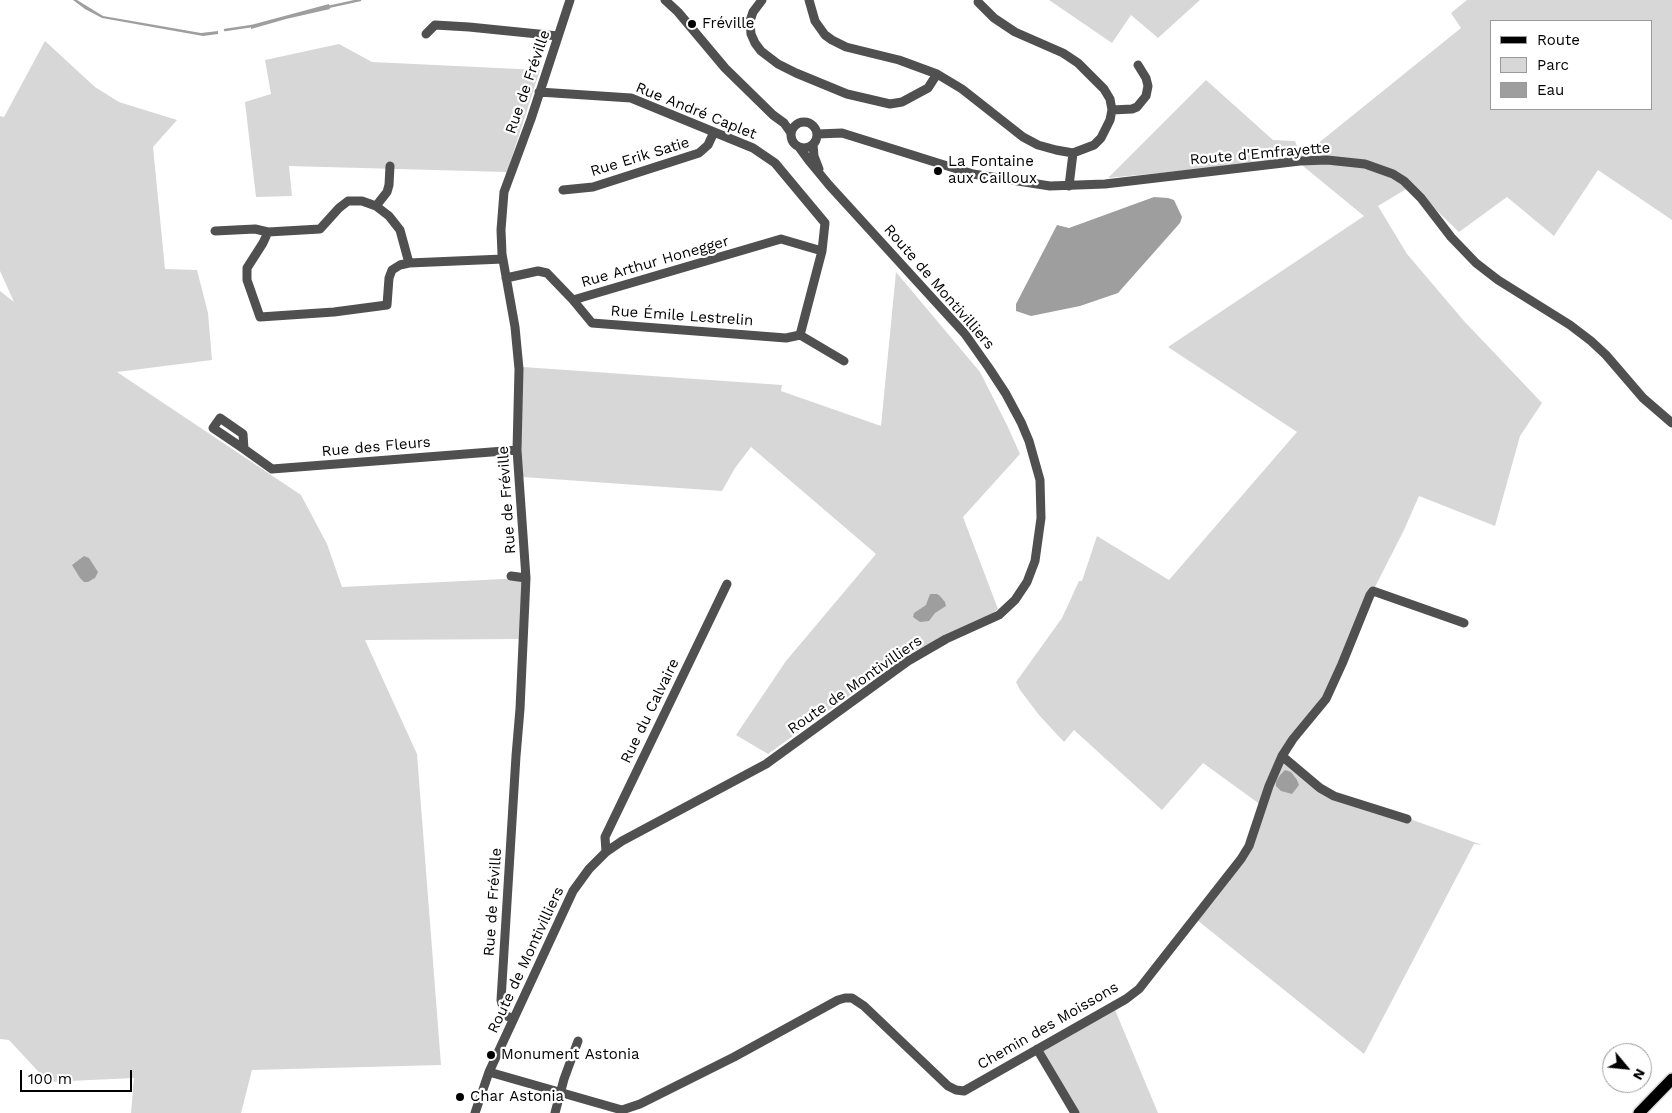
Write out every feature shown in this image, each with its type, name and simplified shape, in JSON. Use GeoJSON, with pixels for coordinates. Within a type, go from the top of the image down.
{"type":"FeatureCollection","features":[{"type":"Feature","properties":{"kind":"main road"},"geometry":{"type":"LineString","coordinates":[[1640,1113],[1672,1079]]}},
{"type":"Feature","properties":{"kind":"street","name":"Rue de Fréville"},"geometry":{"type":"LineString","coordinates":[[515,1016],[508,1008],[502,1009],[500,1000],[520,709],[526,578],[517,450],[519,369],[515,327],[503,259],[501,230],[504,192],[570,0]]}},
{"type":"Feature","properties":{"kind":"street"},"geometry":{"type":"LineString","coordinates":[[665,0],[678,12],[743,87],[784,123],[791,133],[794,143],[799,147],[805,148],[813,144],[818,134],[810,122],[799,122],[788,118],[760,101]]}},
{"type":"Feature","properties":{"kind":"street"},"geometry":{"type":"LineString","coordinates":[[762,0],[753,12],[750,21],[754,43],[766,56],[796,73],[847,94],[890,104],[902,102],[928,88],[937,74]]}},
{"type":"Feature","properties":{"kind":"street"},"geometry":{"type":"LineString","coordinates":[[809,0],[815,21],[825,35],[832,40],[846,47],[899,60],[937,74],[962,89],[1023,137],[1038,145],[1072,153],[1094,145],[1101,138],[1110,120],[1112,110],[1110,98],[1104,89],[1078,63],[1063,53],[1015,32],[994,18],[978,2]]}},
{"type":"Feature","properties":{"kind":"street"},"geometry":{"type":"LineString","coordinates":[[426,34],[435,26],[469,27],[558,36]]}},
{"type":"Feature","properties":{"kind":"street"},"geometry":{"type":"LineString","coordinates":[[1112,110],[1132,109],[1146,96],[1148,86],[1146,78],[1138,65]]}},
{"type":"Feature","properties":{"kind":"street","name":"Rue André Caplet"},"geometry":{"type":"LineString","coordinates":[[539,92],[630,98],[753,148],[775,163],[825,223],[822,251],[800,335]]}},
{"type":"Feature","properties":{"kind":"street"},"geometry":{"type":"LineString","coordinates":[[791,133],[793,127],[799,122]]}},
{"type":"Feature","properties":{"kind":"street","name":"Rue Erik Satie"},"geometry":{"type":"LineString","coordinates":[[562,190],[593,187],[699,153],[708,144],[714,132]]}},
{"type":"Feature","properties":{"kind":"street","name":"Route d'Emfrayette"},"geometry":{"type":"LineString","coordinates":[[818,134],[842,133],[973,174],[1032,184],[1069,186],[1105,184],[1300,161],[1327,160],[1365,164],[1381,169],[1404,181],[1421,198],[1452,237],[1476,263],[1498,280],[1570,325],[1591,341],[1606,355],[1643,398],[1672,424]]}},
{"type":"Feature","properties":{"kind":"street","name":"Route de Montivilliers"},"geometry":{"type":"LineString","coordinates":[[813,144],[814,156],[822,176]]}},
{"type":"Feature","properties":{"kind":"street","name":"Route de Montivilliers"},"geometry":{"type":"LineString","coordinates":[[475,1113],[489,1072],[573,890],[589,869],[606,852],[622,841],[766,764],[908,661],[946,639],[999,615],[1014,600],[1027,582],[1036,561],[1041,518],[1040,480],[1029,441],[1006,394],[965,334],[822,176],[799,147]]}},
{"type":"Feature","properties":{"kind":"street"},"geometry":{"type":"LineString","coordinates":[[1069,186],[1072,153]]}},
{"type":"Feature","properties":{"kind":"street"},"geometry":{"type":"LineString","coordinates":[[376,206],[387,192],[390,166]]}},
{"type":"Feature","properties":{"kind":"street"},"geometry":{"type":"LineString","coordinates":[[215,231],[255,229],[268,232],[320,229],[338,208],[348,201],[362,201],[376,206],[389,216],[400,230],[409,263]]}},
{"type":"Feature","properties":{"kind":"street"},"geometry":{"type":"LineString","coordinates":[[268,232],[247,268],[247,280],[260,317],[334,312],[387,305],[389,278],[392,270],[400,265],[503,259]]}},
{"type":"Feature","properties":{"kind":"street","name":"Rue Arthur Honegger"},"geometry":{"type":"LineString","coordinates":[[506,278],[538,271],[547,273],[573,300],[781,239],[822,251]]}},
{"type":"Feature","properties":{"kind":"street","name":"Rue Émile Lestrelin"},"geometry":{"type":"LineString","coordinates":[[573,300],[592,324],[786,338],[800,335]]}},
{"type":"Feature","properties":{"kind":"street"},"geometry":{"type":"LineString","coordinates":[[800,335],[844,361]]}},
{"type":"Feature","properties":{"kind":"street","name":"Rue des Fleurs"},"geometry":{"type":"LineString","coordinates":[[244,449],[272,469],[517,450]]}},
{"type":"Feature","properties":{"kind":"street"},"geometry":{"type":"LineString","coordinates":[[511,576],[526,578]]}},
{"type":"Feature","properties":{"kind":"street","name":"Rue du Calvaire"},"geometry":{"type":"LineString","coordinates":[[606,852],[605,837],[727,584]]}},
{"type":"Feature","properties":{"kind":"street","name":"Chemin des Moissons"},"geometry":{"type":"LineString","coordinates":[[559,1092],[622,1110],[640,1104],[734,1057],[838,1000],[845,998],[852,998],[864,1006],[948,1086],[964,1091],[1126,999],[1138,988],[1241,859],[1252,838],[1269,786],[1282,756],[1293,739],[1326,699],[1373,591],[1464,623]]}},
{"type":"Feature","properties":{"kind":"street"},"geometry":{"type":"LineString","coordinates":[[1282,756],[1320,788],[1334,796],[1407,819]]}},
{"type":"Feature","properties":{"kind":"street"},"geometry":{"type":"LineString","coordinates":[[554,1113],[559,1092],[578,1041]]}},
{"type":"Feature","properties":{"kind":"street"},"geometry":{"type":"LineString","coordinates":[[1037,1050],[1075,1113]]}},
{"type":"Feature","properties":{"kind":"street"},"geometry":{"type":"LineString","coordinates":[[489,1072],[559,1092]]}},
{"type":"Feature","properties":{"kind":"green space"},"geometry":{"type":"Polygon","coordinates":[[[1049,0],[1200,0],[1158,38],[1131,15],[1112,43],[1049,0]]]}},
{"type":"Feature","properties":{"kind":"green space"},"geometry":{"type":"Polygon","coordinates":[[[1467,0],[1672,0],[1672,220],[1598,170],[1554,236],[1507,197],[1459,232],[1411,186],[1378,206],[1407,254],[1464,321],[1542,403],[1520,436],[1495,526],[1419,496],[1374,589],[1343,666],[1286,756],[1324,788],[1482,845],[1474,844],[1364,1054],[1197,920],[1242,854],[1261,805],[1203,763],[1162,810],[1074,730],[1064,742],[1039,715],[1016,682],[1062,618],[1079,581],[1082,581],[1097,536],[1169,580],[1297,432],[1168,347],[1364,216],[1303,166],[1300,159],[1108,178],[1206,80],[1273,140],[1295,141],[1299,151],[1316,145],[1461,28],[1451,13],[1467,0]]]}},
{"type":"Feature","properties":{"kind":"green space"},"geometry":{"type":"Polygon","coordinates":[[[45,41],[95,87],[119,102],[177,120],[153,147],[165,269],[197,270],[208,313],[212,360],[117,372],[301,495],[327,544],[342,587],[524,578],[521,639],[365,640],[417,754],[441,1065],[252,1070],[241,1113],[131,1113],[134,1078],[48,1082],[9,1040],[0,1039],[0,291],[14,302],[0,271],[0,116],[4,117],[45,41]]]}},
{"type":"Feature","properties":{"kind":"green space"},"geometry":{"type":"Polygon","coordinates":[[[339,44],[372,62],[540,70],[507,172],[289,166],[292,196],[256,197],[245,102],[271,94],[265,60],[339,44]]]}},
{"type":"Feature","properties":{"kind":"green space"},"geometry":{"type":"Polygon","coordinates":[[[896,272],[980,372],[1020,454],[963,517],[998,609],[989,617],[909,653],[768,754],[736,735],[786,661],[876,554],[751,447],[735,468],[722,491],[523,477],[521,444],[523,367],[782,385],[781,391],[881,426],[896,272]]]}},
{"type":"Feature","properties":{"kind":"green space"},"geometry":{"type":"Polygon","coordinates":[[[1113,1005],[1158,1113],[1079,1113],[1037,1045],[1113,1005]]]}},
{"type":"Feature","properties":{"kind":"water"},"geometry":{"type":"Polygon","coordinates":[[[73,0],[77,0],[103,16],[201,33],[218,31],[218,34],[203,36],[102,18],[73,0]]]}},
{"type":"Feature","properties":{"kind":"water"},"geometry":{"type":"Polygon","coordinates":[[[329,4],[330,9],[251,29],[251,25],[329,4]]]}},
{"type":"Feature","properties":{"kind":"water"},"geometry":{"type":"Polygon","coordinates":[[[1154,197],[1174,200],[1182,217],[1180,223],[1118,293],[1080,306],[1031,316],[1016,311],[1016,304],[1057,225],[1069,228],[1154,197]]]}},
{"type":"Feature","properties":{"kind":"water"},"geometry":{"type":"Polygon","coordinates":[[[84,556],[89,558],[98,572],[95,578],[88,582],[84,582],[80,578],[72,565],[84,556]]]}},
{"type":"Feature","properties":{"kind":"water"},"geometry":{"type":"Polygon","coordinates":[[[930,594],[940,596],[946,606],[935,613],[929,621],[920,622],[913,617],[914,613],[926,605],[930,594]]]}},
{"type":"Feature","properties":{"kind":"water"},"geometry":{"type":"Polygon","coordinates":[[[1285,770],[1291,772],[1299,785],[1292,794],[1281,791],[1276,786],[1276,782],[1285,770]]]}},
{"type":"Feature","properties":{"kind":"waterway"},"geometry":{"type":"LineString","coordinates":[[328,7],[360,0]]}},
{"type":"Feature","properties":{"kind":"waterway"},"geometry":{"type":"LineString","coordinates":[[225,30],[252,26]]}},
{"type":"Feature","properties":{"kind":"place","name":"Fréville"},"geometry":{"type":"Point","coordinates":[692,24]}},
{"type":"Feature","properties":{"kind":"place","name":"La Fontaine aux Cailloux"},"geometry":{"type":"Point","coordinates":[938,171]}},
{"type":"Feature","properties":{"kind":"place","name":"Monument Astonia"},"geometry":{"type":"Point","coordinates":[491,1055]}},
{"type":"Feature","properties":{"kind":"place","name":"Char Astonia"},"geometry":{"type":"Point","coordinates":[460,1097]}}]}
